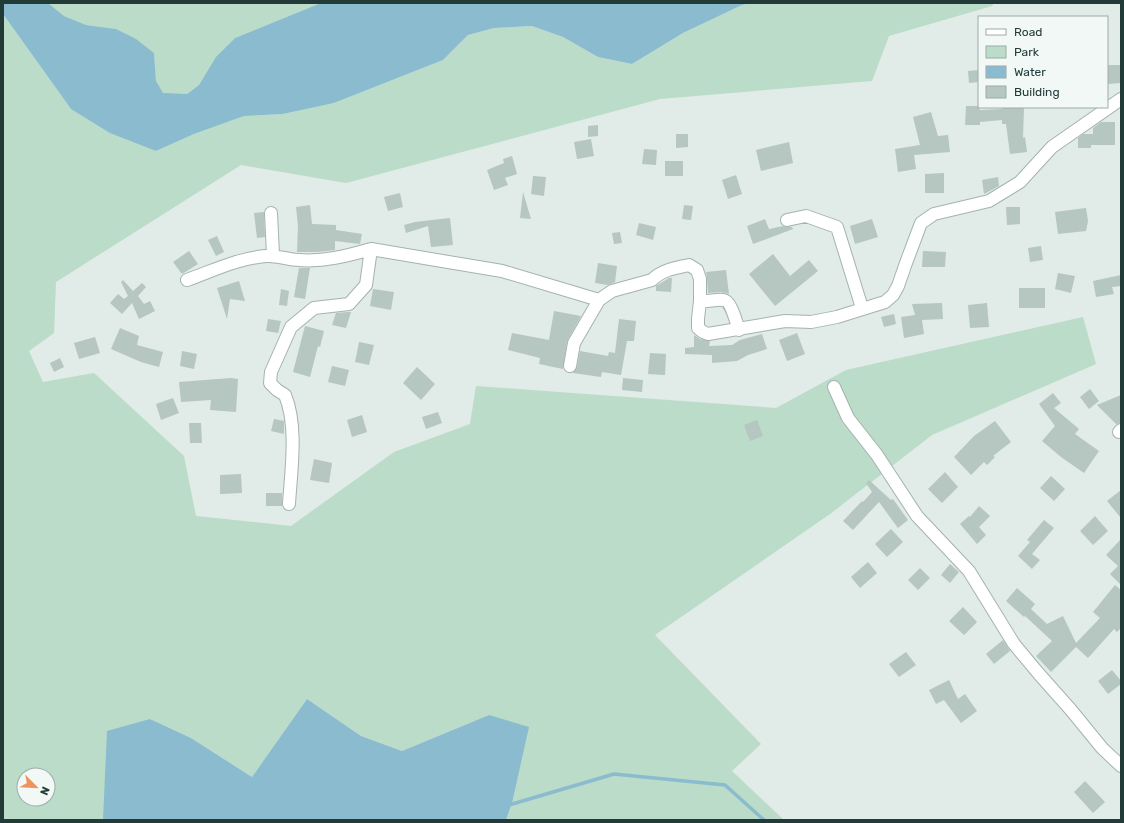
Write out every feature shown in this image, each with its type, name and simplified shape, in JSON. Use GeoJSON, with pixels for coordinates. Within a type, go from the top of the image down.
{"type":"FeatureCollection","features":[{"type":"Feature","properties":{"kind":"street"},"geometry":{"type":"LineString","coordinates":[[1108,107],[1121,98]]}},
{"type":"Feature","properties":{"kind":"street"},"geometry":{"type":"LineString","coordinates":[[570,366],[574,343],[599,300],[612,291],[652,280],[656,276],[673,269],[689,265],[697,270],[700,279],[698,328],[703,332],[712,334],[785,321],[811,322],[837,317],[862,308],[886,302],[894,295],[898,286],[921,223],[934,214],[989,202],[1020,182],[1052,147],[1107,108]]}},
{"type":"Feature","properties":{"kind":"street"},"geometry":{"type":"LineString","coordinates":[[271,213],[273,255]]}},
{"type":"Feature","properties":{"kind":"street"},"geometry":{"type":"LineString","coordinates":[[787,220],[806,216],[837,227],[862,308]]}},
{"type":"Feature","properties":{"kind":"street"},"geometry":{"type":"LineString","coordinates":[[289,504],[293,451],[290,407],[286,395],[277,390],[270,383],[271,372],[291,327],[314,308],[349,304],[366,286],[371,249]]}},
{"type":"Feature","properties":{"kind":"street"},"geometry":{"type":"LineString","coordinates":[[187,280],[236,262],[264,256],[273,255],[297,260],[314,261],[371,249],[502,271],[599,300]]}},
{"type":"Feature","properties":{"kind":"street"},"geometry":{"type":"LineString","coordinates":[[700,301],[727,301],[739,330]]}},
{"type":"Feature","properties":{"kind":"street"},"geometry":{"type":"LineString","coordinates":[[834,387],[848,418],[877,455],[917,516],[969,571],[1014,644],[1038,674],[1071,710],[1102,748],[1121,766]]}},
{"type":"Feature","properties":{"kind":"green space"},"geometry":{"type":"Polygon","coordinates":[[[48,3],[321,3],[235,38],[216,58],[199,85],[187,94],[163,94],[156,81],[154,53],[116,29],[86,25],[64,16],[48,3]]]}},
{"type":"Feature","properties":{"kind":"green space"},"geometry":{"type":"Polygon","coordinates":[[[751,3],[994,3],[992,6],[889,36],[872,81],[660,99],[346,183],[241,165],[56,282],[54,333],[29,351],[43,382],[94,373],[184,456],[196,516],[291,526],[394,452],[470,424],[476,386],[776,408],[846,370],[1083,317],[1096,364],[932,435],[830,514],[655,635],[761,744],[732,771],[784,820],[506,820],[512,803],[489,715],[402,751],[361,736],[307,699],[252,777],[191,738],[150,719],[103,820],[3,820],[3,14],[71,109],[156,151],[194,134],[244,116],[283,114],[334,103],[443,60],[468,35],[494,28],[532,26],[563,37],[598,57],[632,64],[683,33],[742,5],[751,3]]]}},
{"type":"Feature","properties":{"kind":"water"},"geometry":{"type":"Polygon","coordinates":[[[3,3],[48,3],[64,16],[86,25],[116,29],[136,39],[154,53],[156,81],[163,93],[187,94],[199,85],[216,57],[235,38],[321,3],[751,3],[742,5],[683,33],[632,64],[598,57],[563,37],[532,26],[494,28],[468,35],[443,60],[334,103],[283,114],[244,116],[194,134],[156,151],[110,133],[71,109],[3,14],[3,3]]]}},
{"type":"Feature","properties":{"kind":"water"},"geometry":{"type":"Polygon","coordinates":[[[307,699],[361,736],[402,751],[489,715],[529,727],[512,803],[506,820],[103,820],[107,731],[150,719],[191,738],[252,777],[307,699]]]}},
{"type":"Feature","properties":{"kind":"building"},"geometry":{"type":"Polygon","coordinates":[[[1108,65],[1121,65],[1121,83],[1108,84],[1108,65]]]}},
{"type":"Feature","properties":{"kind":"building"},"geometry":{"type":"Polygon","coordinates":[[[978,70],[978,82],[969,83],[968,71],[978,70]]]}},
{"type":"Feature","properties":{"kind":"building"},"geometry":{"type":"Polygon","coordinates":[[[966,106],[978,106],[980,110],[1024,108],[1023,138],[1025,137],[1027,152],[1010,154],[1006,124],[1002,124],[1002,120],[980,122],[980,125],[965,125],[966,106]]]}},
{"type":"Feature","properties":{"kind":"building"},"geometry":{"type":"Polygon","coordinates":[[[931,112],[938,136],[948,135],[950,152],[914,155],[916,169],[898,172],[895,149],[920,145],[913,117],[931,112]]]}},
{"type":"Feature","properties":{"kind":"building"},"geometry":{"type":"Polygon","coordinates":[[[1101,122],[1115,122],[1115,145],[1091,145],[1091,148],[1078,148],[1078,138],[1083,134],[1093,134],[1093,128],[1101,122]]]}},
{"type":"Feature","properties":{"kind":"building"},"geometry":{"type":"Polygon","coordinates":[[[598,125],[598,136],[588,137],[588,126],[598,125]]]}},
{"type":"Feature","properties":{"kind":"building"},"geometry":{"type":"Polygon","coordinates":[[[676,134],[688,134],[688,147],[676,148],[676,134]]]}},
{"type":"Feature","properties":{"kind":"building"},"geometry":{"type":"Polygon","coordinates":[[[591,139],[594,156],[577,159],[574,142],[591,139]]]}},
{"type":"Feature","properties":{"kind":"building"},"geometry":{"type":"Polygon","coordinates":[[[789,142],[793,163],[761,171],[756,150],[789,142]]]}},
{"type":"Feature","properties":{"kind":"building"},"geometry":{"type":"Polygon","coordinates":[[[644,149],[657,150],[656,165],[642,164],[644,149]]]}},
{"type":"Feature","properties":{"kind":"building"},"geometry":{"type":"Polygon","coordinates":[[[512,156],[517,174],[505,178],[508,185],[494,190],[487,170],[504,163],[503,159],[512,156]]]}},
{"type":"Feature","properties":{"kind":"building"},"geometry":{"type":"Polygon","coordinates":[[[665,161],[683,161],[683,176],[665,176],[665,161]]]}},
{"type":"Feature","properties":{"kind":"building"},"geometry":{"type":"Polygon","coordinates":[[[944,173],[944,193],[925,193],[925,174],[944,173]]]}},
{"type":"Feature","properties":{"kind":"building"},"geometry":{"type":"Polygon","coordinates":[[[736,175],[742,194],[728,199],[722,180],[736,175]]]}},
{"type":"Feature","properties":{"kind":"building"},"geometry":{"type":"Polygon","coordinates":[[[533,176],[546,177],[544,196],[531,194],[533,176]]]}},
{"type":"Feature","properties":{"kind":"building"},"geometry":{"type":"Polygon","coordinates":[[[998,177],[999,186],[984,194],[982,180],[998,177]]]}},
{"type":"Feature","properties":{"kind":"building"},"geometry":{"type":"Polygon","coordinates":[[[523,192],[531,219],[520,218],[523,192]]]}},
{"type":"Feature","properties":{"kind":"building"},"geometry":{"type":"Polygon","coordinates":[[[400,193],[403,207],[388,211],[384,197],[400,193]]]}},
{"type":"Feature","properties":{"kind":"building"},"geometry":{"type":"Polygon","coordinates":[[[310,205],[312,224],[336,225],[336,230],[362,234],[360,244],[335,241],[335,250],[297,252],[298,226],[296,207],[310,205]]]}},
{"type":"Feature","properties":{"kind":"building"},"geometry":{"type":"Polygon","coordinates":[[[684,205],[693,206],[691,220],[682,219],[684,205]]]}},
{"type":"Feature","properties":{"kind":"building"},"geometry":{"type":"Polygon","coordinates":[[[1006,207],[1020,207],[1020,224],[1007,225],[1006,207]]]}},
{"type":"Feature","properties":{"kind":"building"},"geometry":{"type":"Polygon","coordinates":[[[1086,208],[1088,221],[1086,231],[1058,234],[1055,212],[1086,208]]]}},
{"type":"Feature","properties":{"kind":"building"},"geometry":{"type":"Polygon","coordinates":[[[264,212],[265,237],[257,238],[254,213],[264,212]]]}},
{"type":"Feature","properties":{"kind":"building"},"geometry":{"type":"Polygon","coordinates":[[[450,218],[453,245],[431,247],[428,226],[406,233],[404,225],[415,222],[450,218]]]}},
{"type":"Feature","properties":{"kind":"building"},"geometry":{"type":"Polygon","coordinates":[[[765,219],[769,229],[783,226],[792,227],[793,229],[753,244],[747,226],[765,219]]]}},
{"type":"Feature","properties":{"kind":"building"},"geometry":{"type":"Polygon","coordinates":[[[872,219],[878,237],[855,244],[850,226],[872,219]]]}},
{"type":"Feature","properties":{"kind":"building"},"geometry":{"type":"Polygon","coordinates":[[[639,223],[656,227],[653,240],[636,235],[639,223]]]}},
{"type":"Feature","properties":{"kind":"building"},"geometry":{"type":"Polygon","coordinates":[[[620,232],[622,243],[614,244],[612,233],[620,232]]]}},
{"type":"Feature","properties":{"kind":"building"},"geometry":{"type":"Polygon","coordinates":[[[217,236],[224,252],[216,256],[208,240],[217,236]]]}},
{"type":"Feature","properties":{"kind":"building"},"geometry":{"type":"Polygon","coordinates":[[[1041,246],[1043,260],[1030,262],[1028,248],[1041,246]]]}},
{"type":"Feature","properties":{"kind":"building"},"geometry":{"type":"Polygon","coordinates":[[[189,251],[198,264],[182,274],[173,262],[189,251]]]}},
{"type":"Feature","properties":{"kind":"building"},"geometry":{"type":"Polygon","coordinates":[[[923,251],[946,252],[945,267],[922,267],[923,251]]]}},
{"type":"Feature","properties":{"kind":"building"},"geometry":{"type":"Polygon","coordinates":[[[773,254],[790,276],[809,260],[818,271],[775,306],[749,274],[773,254]]]}},
{"type":"Feature","properties":{"kind":"building"},"geometry":{"type":"Polygon","coordinates":[[[598,263],[617,266],[615,282],[608,285],[595,283],[598,263]]]}},
{"type":"Feature","properties":{"kind":"building"},"geometry":{"type":"Polygon","coordinates":[[[299,268],[310,268],[305,299],[294,297],[299,268]]]}},
{"type":"Feature","properties":{"kind":"building"},"geometry":{"type":"Polygon","coordinates":[[[726,270],[729,294],[721,292],[708,293],[706,272],[726,270]]]}},
{"type":"Feature","properties":{"kind":"building"},"geometry":{"type":"Polygon","coordinates":[[[1058,273],[1075,276],[1071,293],[1055,289],[1058,273]]]}},
{"type":"Feature","properties":{"kind":"building"},"geometry":{"type":"Polygon","coordinates":[[[1121,275],[1121,286],[1112,287],[1114,294],[1096,297],[1093,281],[1121,275]]]}},
{"type":"Feature","properties":{"kind":"building"},"geometry":{"type":"Polygon","coordinates":[[[669,278],[672,278],[671,292],[656,291],[656,286],[669,278]]]}},
{"type":"Feature","properties":{"kind":"building"},"geometry":{"type":"Polygon","coordinates":[[[123,280],[133,291],[142,283],[146,287],[138,296],[144,304],[150,301],[155,311],[139,319],[132,303],[122,314],[110,303],[118,294],[124,299],[128,296],[121,282],[123,280]]]}},
{"type":"Feature","properties":{"kind":"building"},"geometry":{"type":"Polygon","coordinates":[[[239,281],[245,301],[230,299],[227,319],[217,288],[239,281]]]}},
{"type":"Feature","properties":{"kind":"building"},"geometry":{"type":"Polygon","coordinates":[[[1019,288],[1045,288],[1045,308],[1019,308],[1019,288]]]}},
{"type":"Feature","properties":{"kind":"building"},"geometry":{"type":"Polygon","coordinates":[[[281,289],[289,291],[287,306],[279,305],[281,289]]]}},
{"type":"Feature","properties":{"kind":"building"},"geometry":{"type":"Polygon","coordinates":[[[373,289],[394,292],[391,310],[370,306],[373,289]]]}},
{"type":"Feature","properties":{"kind":"building"},"geometry":{"type":"Polygon","coordinates":[[[942,303],[943,319],[922,320],[924,334],[904,338],[901,317],[915,315],[912,304],[942,303]]]}},
{"type":"Feature","properties":{"kind":"building"},"geometry":{"type":"Polygon","coordinates":[[[987,303],[989,327],[970,328],[968,305],[987,303]]]}},
{"type":"Feature","properties":{"kind":"building"},"geometry":{"type":"Polygon","coordinates":[[[554,311],[581,316],[567,341],[563,369],[539,364],[540,358],[508,350],[512,333],[549,340],[554,311]]]}},
{"type":"Feature","properties":{"kind":"building"},"geometry":{"type":"Polygon","coordinates":[[[351,312],[346,328],[332,325],[336,313],[351,312]]]}},
{"type":"Feature","properties":{"kind":"building"},"geometry":{"type":"Polygon","coordinates":[[[894,314],[896,324],[884,327],[881,317],[894,314]]]}},
{"type":"Feature","properties":{"kind":"building"},"geometry":{"type":"Polygon","coordinates":[[[268,319],[281,321],[278,333],[266,331],[268,319]]]}},
{"type":"Feature","properties":{"kind":"building"},"geometry":{"type":"Polygon","coordinates":[[[619,319],[636,321],[634,341],[627,341],[621,375],[602,372],[601,377],[573,373],[577,367],[580,351],[608,356],[609,352],[615,353],[619,319]]]}},
{"type":"Feature","properties":{"kind":"building"},"geometry":{"type":"Polygon","coordinates":[[[305,326],[324,331],[320,347],[318,346],[310,377],[293,372],[305,326]]]}},
{"type":"Feature","properties":{"kind":"building"},"geometry":{"type":"Polygon","coordinates":[[[120,328],[139,336],[137,345],[163,352],[159,367],[141,362],[111,349],[120,328]]]}},
{"type":"Feature","properties":{"kind":"building"},"geometry":{"type":"Polygon","coordinates":[[[797,333],[805,354],[787,361],[779,340],[797,333]]]}},
{"type":"Feature","properties":{"kind":"building"},"geometry":{"type":"Polygon","coordinates":[[[762,334],[767,349],[748,355],[737,361],[712,363],[712,355],[685,354],[685,348],[694,347],[694,335],[700,339],[710,341],[709,346],[732,345],[740,340],[762,334]]]}},
{"type":"Feature","properties":{"kind":"building"},"geometry":{"type":"Polygon","coordinates":[[[95,337],[100,353],[79,359],[74,343],[95,337]]]}},
{"type":"Feature","properties":{"kind":"building"},"geometry":{"type":"Polygon","coordinates":[[[359,342],[374,345],[369,365],[355,362],[359,342]]]}},
{"type":"Feature","properties":{"kind":"building"},"geometry":{"type":"Polygon","coordinates":[[[182,351],[197,354],[194,369],[180,366],[182,351]]]}},
{"type":"Feature","properties":{"kind":"building"},"geometry":{"type":"Polygon","coordinates":[[[650,353],[666,354],[665,375],[648,374],[650,353]]]}},
{"type":"Feature","properties":{"kind":"building"},"geometry":{"type":"Polygon","coordinates":[[[60,358],[64,367],[54,372],[50,363],[60,358]]]}},
{"type":"Feature","properties":{"kind":"building"},"geometry":{"type":"Polygon","coordinates":[[[332,366],[349,370],[345,386],[328,382],[332,366]]]}},
{"type":"Feature","properties":{"kind":"building"},"geometry":{"type":"Polygon","coordinates":[[[417,367],[435,384],[421,400],[403,383],[417,367]]]}},
{"type":"Feature","properties":{"kind":"building"},"geometry":{"type":"Polygon","coordinates":[[[231,378],[238,379],[236,412],[210,410],[211,400],[181,402],[179,382],[231,378]]]}},
{"type":"Feature","properties":{"kind":"building"},"geometry":{"type":"Polygon","coordinates":[[[623,378],[643,380],[642,392],[622,390],[623,378]]]}},
{"type":"Feature","properties":{"kind":"building"},"geometry":{"type":"Polygon","coordinates":[[[1090,389],[1099,401],[1089,409],[1080,397],[1090,389]]]}},
{"type":"Feature","properties":{"kind":"building"},"geometry":{"type":"Polygon","coordinates":[[[1053,393],[1061,403],[1054,408],[1079,429],[1075,434],[1099,451],[1084,473],[1061,457],[1042,441],[1055,426],[1039,404],[1053,393]]]}},
{"type":"Feature","properties":{"kind":"building"},"geometry":{"type":"Polygon","coordinates":[[[1121,395],[1121,423],[1116,424],[1097,405],[1121,395]]]}},
{"type":"Feature","properties":{"kind":"building"},"geometry":{"type":"Polygon","coordinates":[[[173,398],[179,413],[161,420],[156,404],[173,398]]]}},
{"type":"Feature","properties":{"kind":"building"},"geometry":{"type":"Polygon","coordinates":[[[438,412],[442,423],[426,429],[422,417],[438,412]]]}},
{"type":"Feature","properties":{"kind":"building"},"geometry":{"type":"Polygon","coordinates":[[[362,415],[367,432],[352,437],[347,420],[362,415]]]}},
{"type":"Feature","properties":{"kind":"building"},"geometry":{"type":"Polygon","coordinates":[[[274,419],[284,421],[284,434],[271,431],[274,419]]]}},
{"type":"Feature","properties":{"kind":"building"},"geometry":{"type":"Polygon","coordinates":[[[757,420],[763,436],[750,441],[744,425],[757,420]]]}},
{"type":"Feature","properties":{"kind":"building"},"geometry":{"type":"Polygon","coordinates":[[[995,421],[1011,442],[993,456],[995,457],[987,465],[984,462],[971,475],[954,457],[974,436],[995,421]]]}},
{"type":"Feature","properties":{"kind":"building"},"geometry":{"type":"Polygon","coordinates":[[[189,423],[201,423],[202,443],[190,443],[189,423]]]}},
{"type":"Feature","properties":{"kind":"building"},"geometry":{"type":"Polygon","coordinates":[[[314,459],[332,463],[329,483],[310,480],[314,459]]]}},
{"type":"Feature","properties":{"kind":"building"},"geometry":{"type":"Polygon","coordinates":[[[945,472],[958,487],[942,503],[928,489],[945,472]]]}},
{"type":"Feature","properties":{"kind":"building"},"geometry":{"type":"Polygon","coordinates":[[[241,474],[242,493],[220,494],[220,475],[241,474]]]}},
{"type":"Feature","properties":{"kind":"building"},"geometry":{"type":"Polygon","coordinates":[[[1051,476],[1065,489],[1054,501],[1040,488],[1051,476]]]}},
{"type":"Feature","properties":{"kind":"building"},"geometry":{"type":"Polygon","coordinates":[[[869,480],[891,500],[893,499],[908,520],[898,528],[879,502],[853,530],[843,521],[872,492],[866,483],[869,480]]]}},
{"type":"Feature","properties":{"kind":"building"},"geometry":{"type":"Polygon","coordinates":[[[1121,490],[1121,518],[1107,501],[1121,490]]]}},
{"type":"Feature","properties":{"kind":"building"},"geometry":{"type":"Polygon","coordinates":[[[266,493],[282,493],[282,506],[266,506],[266,493]]]}},
{"type":"Feature","properties":{"kind":"building"},"geometry":{"type":"Polygon","coordinates":[[[979,506],[990,516],[979,527],[986,535],[977,544],[960,524],[969,516],[970,517],[979,506]]]}},
{"type":"Feature","properties":{"kind":"building"},"geometry":{"type":"Polygon","coordinates":[[[1095,516],[1108,531],[1093,545],[1080,531],[1095,516]]]}},
{"type":"Feature","properties":{"kind":"building"},"geometry":{"type":"Polygon","coordinates":[[[1044,520],[1054,528],[1032,554],[1040,560],[1032,569],[1018,556],[1030,542],[1027,540],[1044,520]]]}},
{"type":"Feature","properties":{"kind":"building"},"geometry":{"type":"Polygon","coordinates":[[[891,529],[903,542],[887,557],[875,544],[891,529]]]}},
{"type":"Feature","properties":{"kind":"building"},"geometry":{"type":"Polygon","coordinates":[[[1121,539],[1121,585],[1110,574],[1118,566],[1106,555],[1121,539]]]}},
{"type":"Feature","properties":{"kind":"building"},"geometry":{"type":"Polygon","coordinates":[[[868,562],[877,573],[860,588],[851,577],[868,562]]]}},
{"type":"Feature","properties":{"kind":"building"},"geometry":{"type":"Polygon","coordinates":[[[950,564],[959,572],[950,583],[941,575],[950,564]]]}},
{"type":"Feature","properties":{"kind":"building"},"geometry":{"type":"Polygon","coordinates":[[[920,568],[930,578],[918,590],[908,580],[920,568]]]}},
{"type":"Feature","properties":{"kind":"building"},"geometry":{"type":"Polygon","coordinates":[[[1115,585],[1121,590],[1121,628],[1117,632],[1114,629],[1088,658],[1076,647],[1051,672],[1036,656],[1052,641],[1006,601],[1017,588],[1035,604],[1031,609],[1047,624],[1063,616],[1076,643],[1100,618],[1093,612],[1115,585]]]}},
{"type":"Feature","properties":{"kind":"building"},"geometry":{"type":"Polygon","coordinates":[[[963,607],[977,622],[964,635],[949,621],[963,607]]]}},
{"type":"Feature","properties":{"kind":"building"},"geometry":{"type":"Polygon","coordinates":[[[1003,640],[1010,651],[994,664],[986,654],[1003,640]]]}},
{"type":"Feature","properties":{"kind":"building"},"geometry":{"type":"Polygon","coordinates":[[[906,652],[916,665],[899,677],[889,664],[906,652]]]}},
{"type":"Feature","properties":{"kind":"building"},"geometry":{"type":"Polygon","coordinates":[[[1112,670],[1121,681],[1121,684],[1108,694],[1098,681],[1112,670]]]}},
{"type":"Feature","properties":{"kind":"building"},"geometry":{"type":"Polygon","coordinates":[[[949,680],[958,699],[965,694],[977,711],[961,723],[944,700],[936,704],[929,690],[949,680]]]}},
{"type":"Feature","properties":{"kind":"building"},"geometry":{"type":"Polygon","coordinates":[[[1085,781],[1105,802],[1093,813],[1074,792],[1085,781]]]}},
{"type":"Feature","properties":{"kind":"waterway"},"geometry":{"type":"LineString","coordinates":[[509,805],[614,774],[725,785],[764,820]]}}]}
